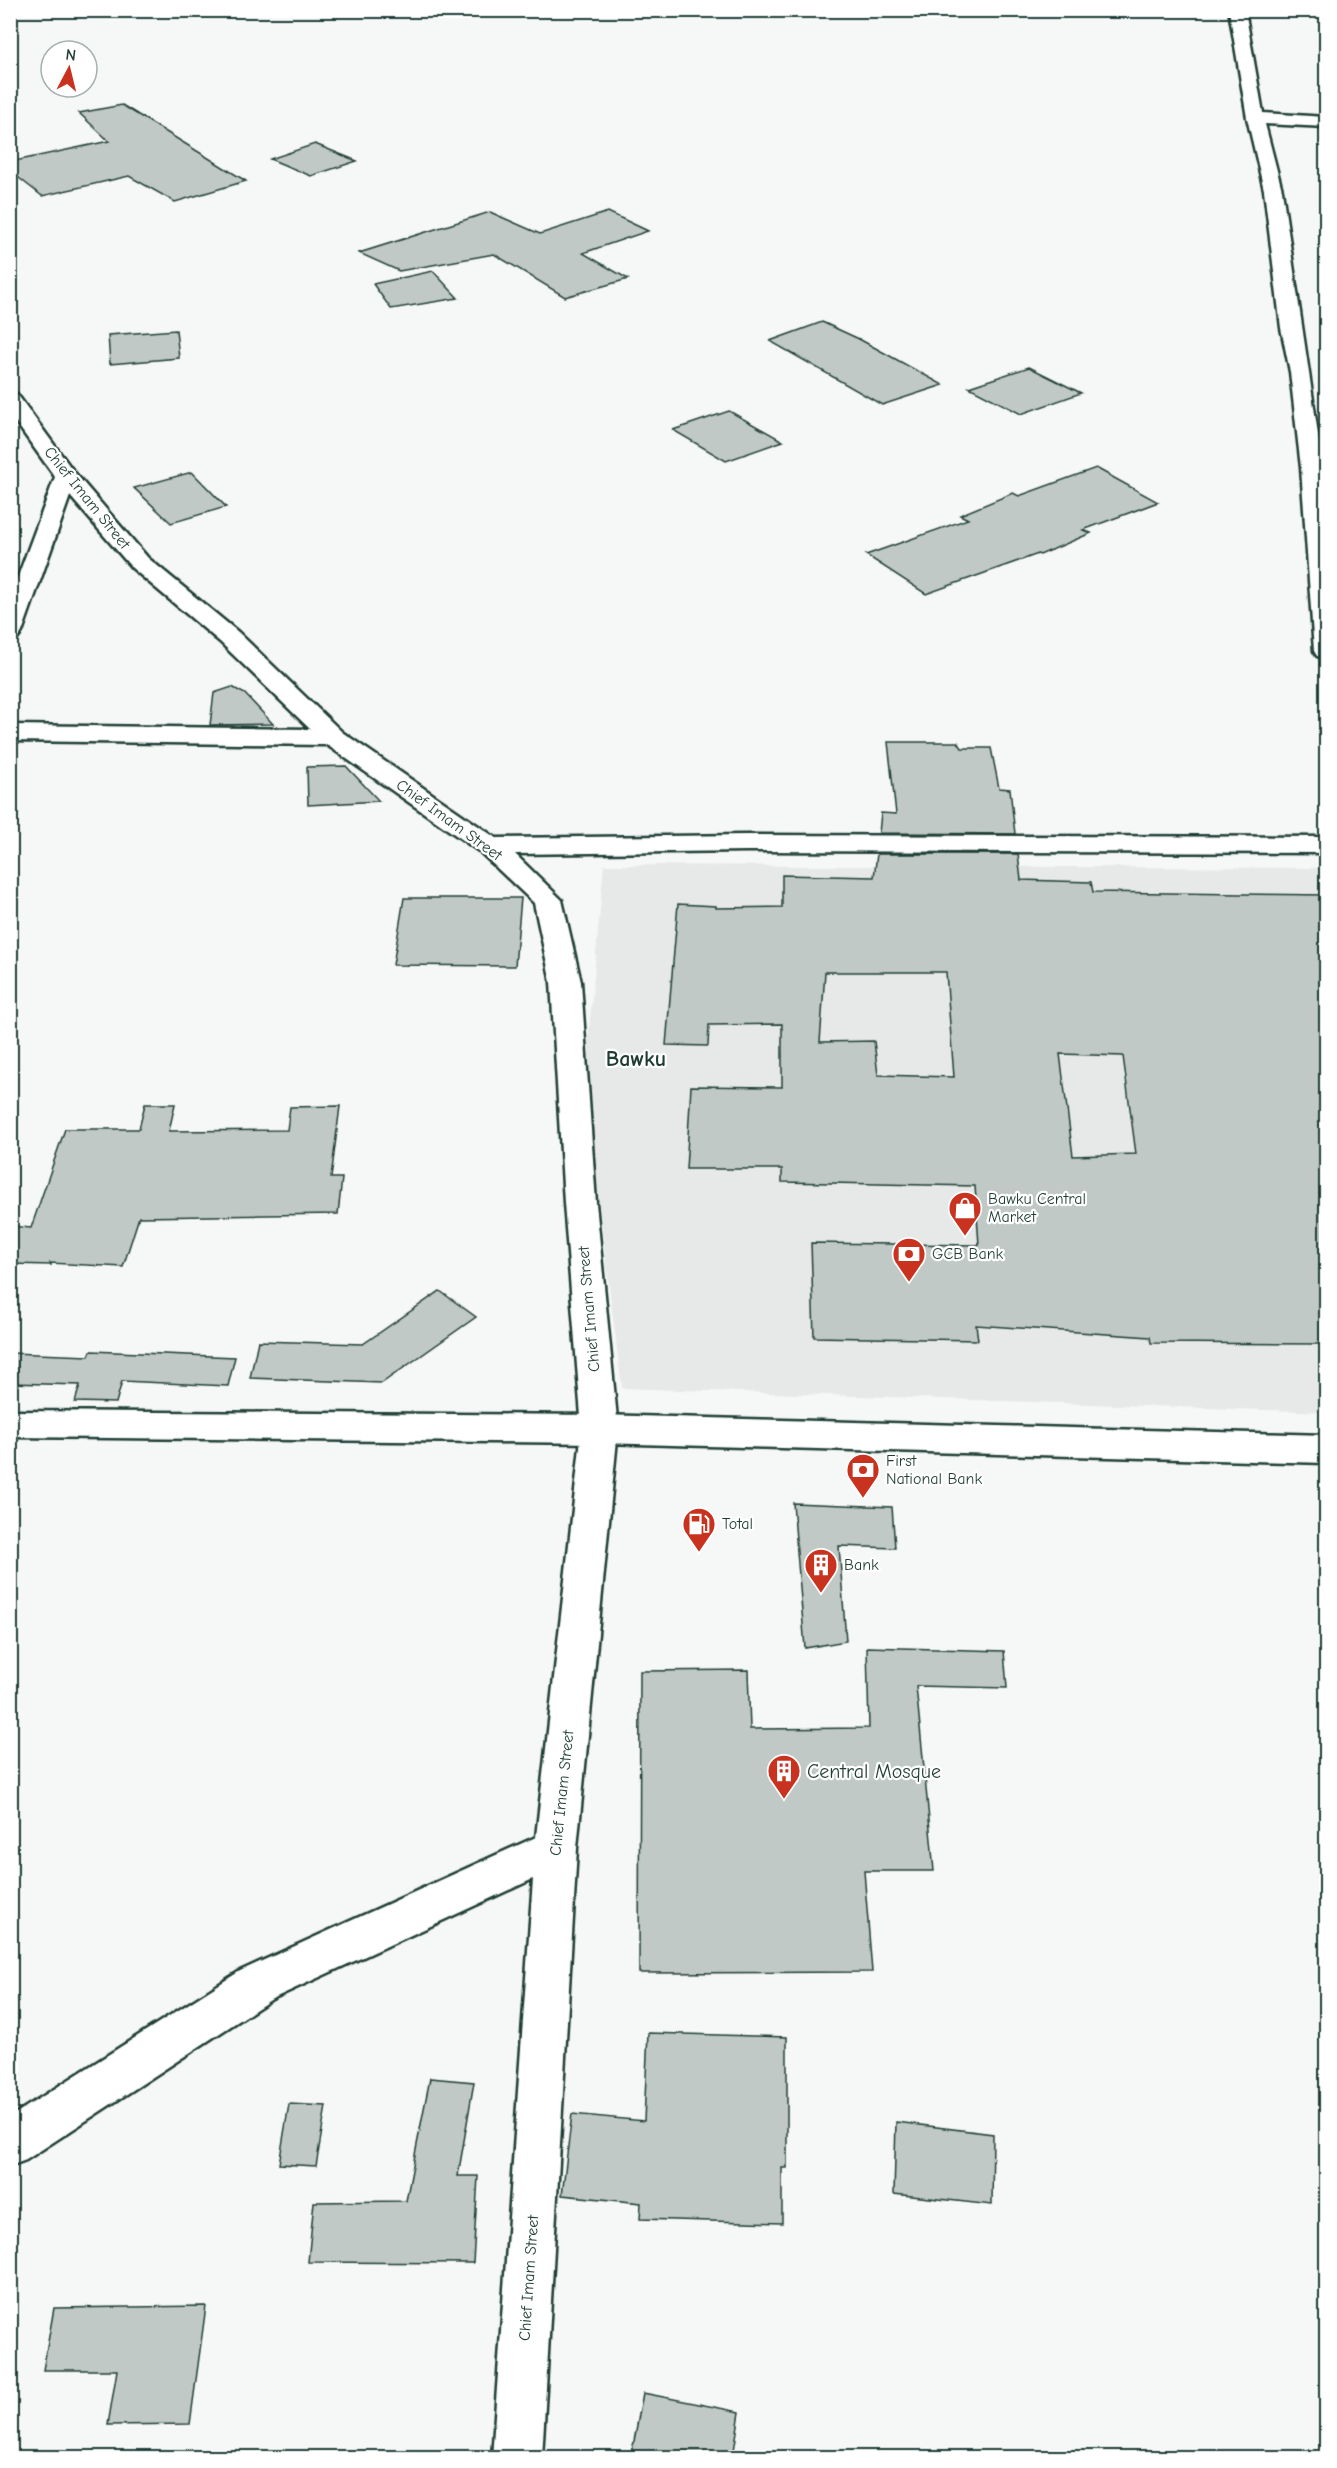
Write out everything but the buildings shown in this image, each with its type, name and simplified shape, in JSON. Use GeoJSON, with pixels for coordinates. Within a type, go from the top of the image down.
{"type":"FeatureCollection","features":[{"type":"Feature","properties":{"kind":"main road"},"geometry":{"type":"LineString","coordinates":[[1237,10],[1255,118],[1273,190],[1319,469],[1326,651]]}},
{"type":"Feature","properties":{"kind":"main road"},"geometry":{"type":"LineString","coordinates":[[1255,118],[1326,122]]}},
{"type":"Feature","properties":{"kind":"main road","name":"Chief Imam Street"},"geometry":{"type":"LineString","coordinates":[[10,398],[66,477],[140,563],[229,637],[333,737],[490,846],[548,900],[566,982],[580,1203],[600,1429],[556,1848],[517,2457]]}},
{"type":"Feature","properties":{"kind":"main road"},"geometry":{"type":"LineString","coordinates":[[10,632],[66,477]]}},
{"type":"Feature","properties":{"kind":"main road"},"geometry":{"type":"LineString","coordinates":[[10,734],[333,737]]}},
{"type":"Feature","properties":{"kind":"main road"},"geometry":{"type":"LineString","coordinates":[[490,846],[747,843],[1326,845]]}},
{"type":"Feature","properties":{"kind":"main road"},"geometry":{"type":"LineString","coordinates":[[10,1424],[600,1429],[1326,1449]]}},
{"type":"Feature","properties":{"kind":"main road"},"geometry":{"type":"LineString","coordinates":[[10,2144],[256,1985],[556,1848]]}},
{"type":"Feature","properties":{"kind":"shaded area","name":"Bawku Central Market"},"geometry":{"type":"Polygon","coordinates":[[[604,865],[1326,868],[1326,1412],[622,1388],[584,1087],[604,865]]]}},
{"type":"Feature","properties":{"kind":"place","name":"Bawku Central Market"},"geometry":{"type":"Point","coordinates":[965,1237]}},
{"type":"Feature","properties":{"kind":"place","name":"GCB Bank"},"geometry":{"type":"Point","coordinates":[909,1283]}},
{"type":"Feature","properties":{"kind":"place","name":"First National Bank"},"geometry":{"type":"Point","coordinates":[863,1499]}},
{"type":"Feature","properties":{"kind":"place","name":"Total"},"geometry":{"type":"Point","coordinates":[699,1553]}},
{"type":"Feature","properties":{"kind":"place","name":"Bank"},"geometry":{"type":"Point","coordinates":[821,1594]}},
{"type":"Feature","properties":{"kind":"place","name":"Central Mosque"},"geometry":{"type":"Point","coordinates":[784,1800]}},
{"type":"Feature","properties":{"kind":"district","name":"Bawku"},"geometry":{"type":"Point","coordinates":[636,1059]}}]}
